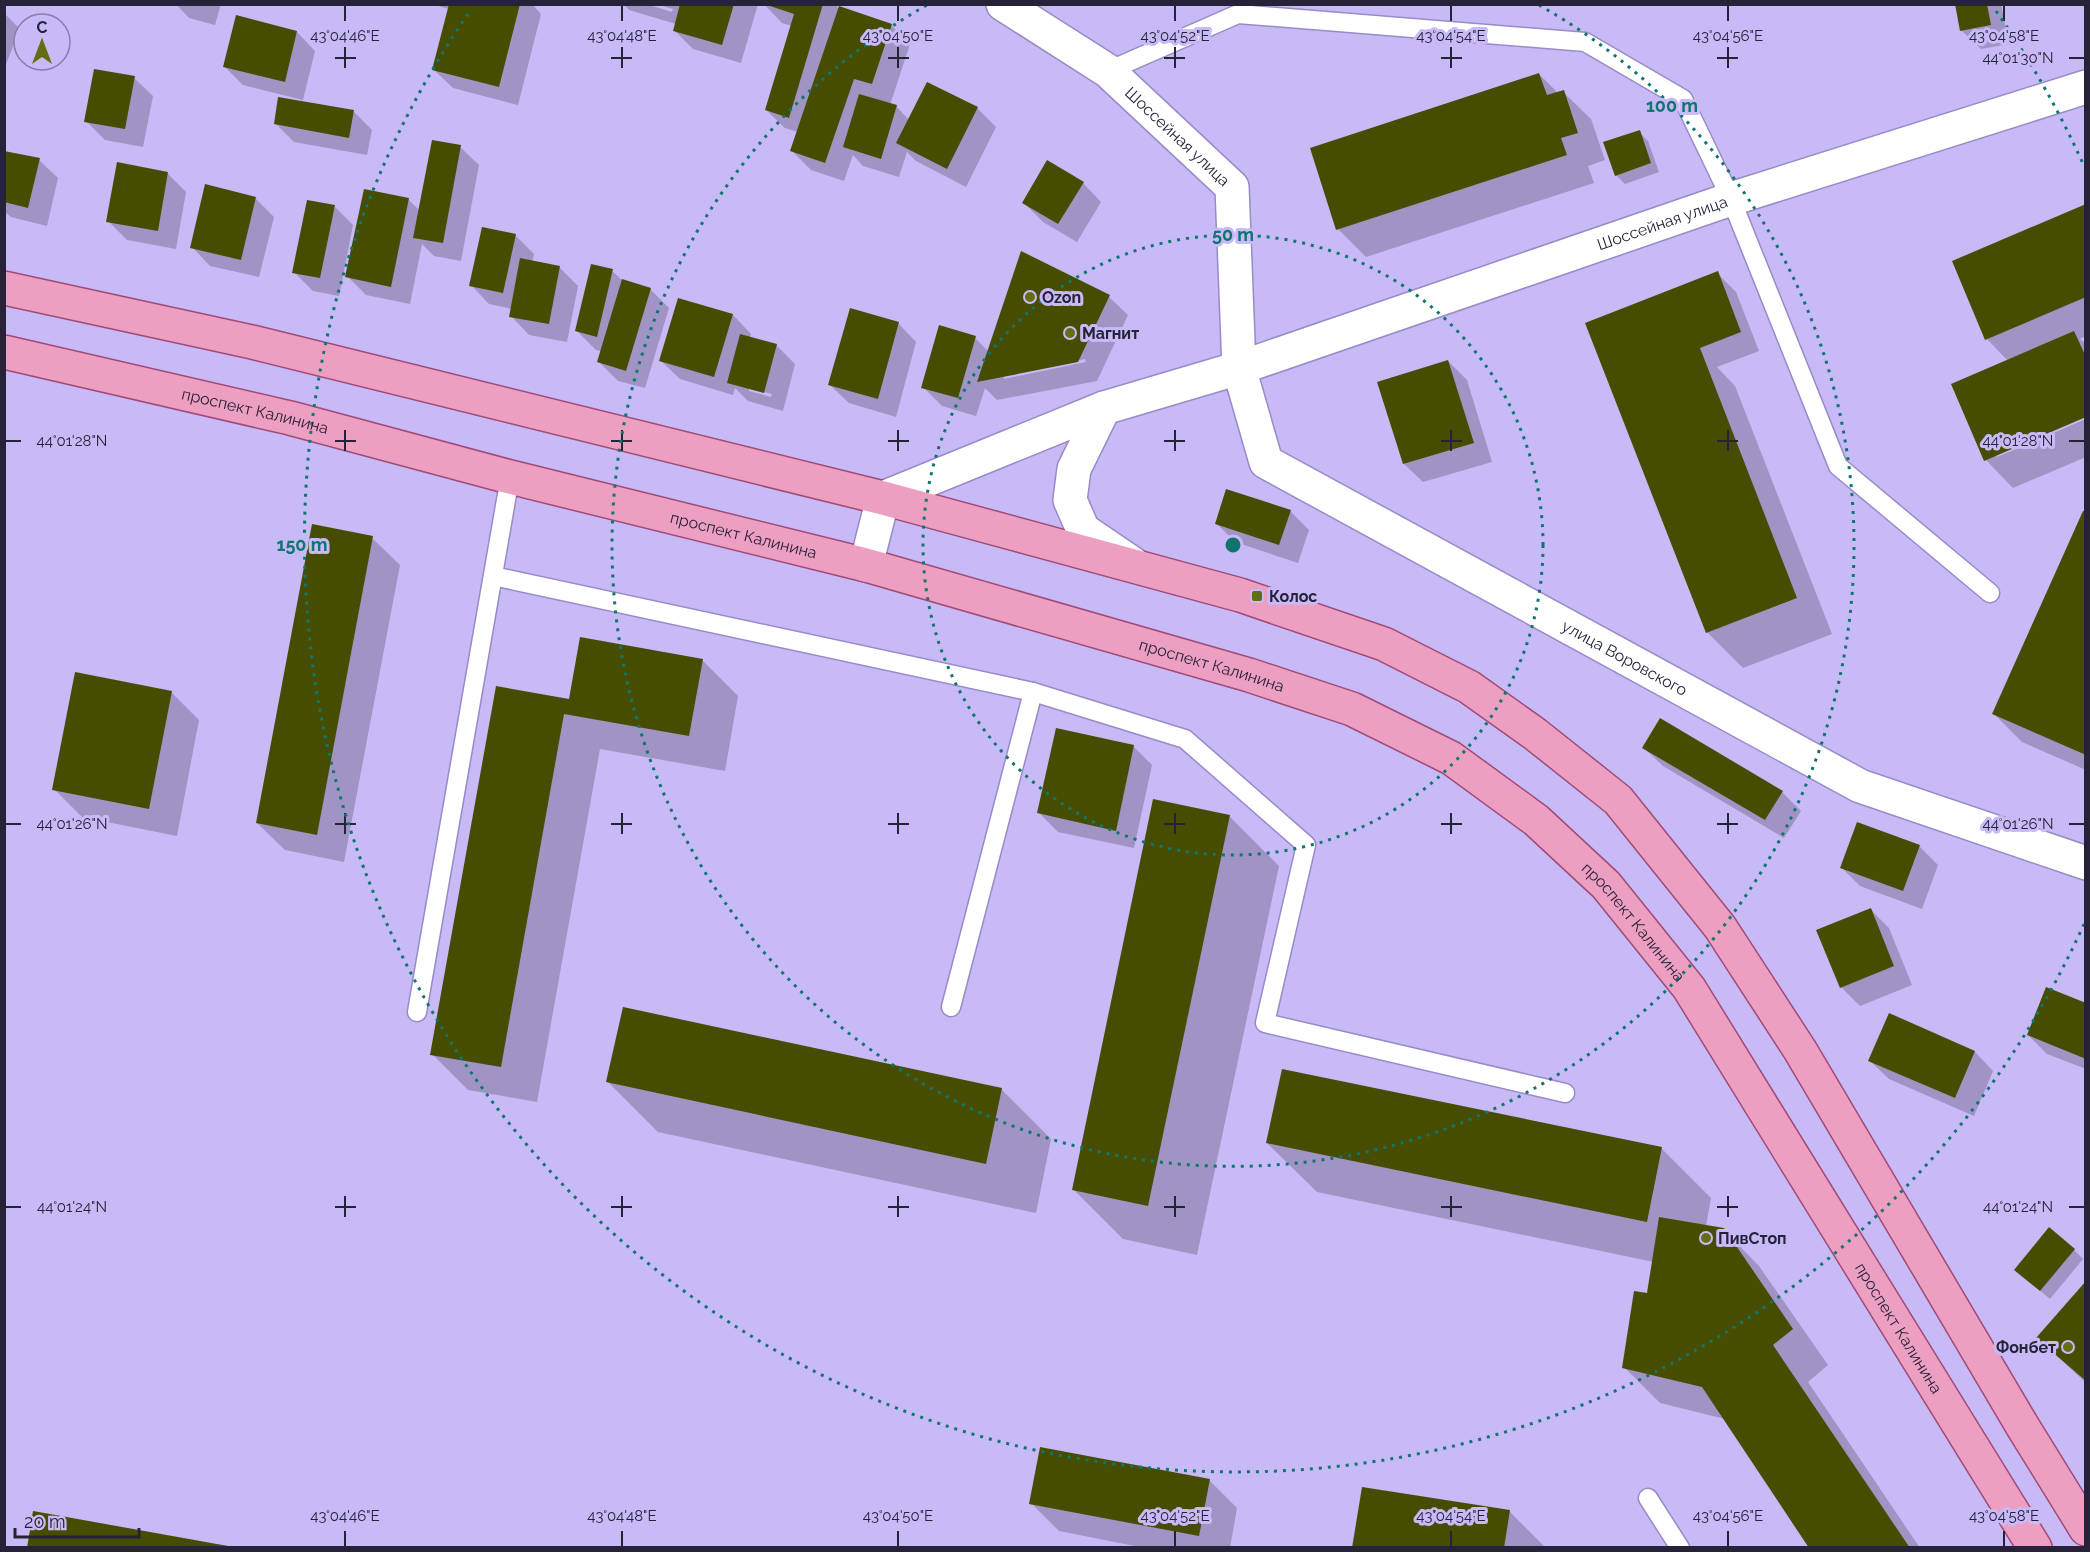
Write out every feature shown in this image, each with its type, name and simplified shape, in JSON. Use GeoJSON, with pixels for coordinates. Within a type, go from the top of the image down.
{"type":"FeatureCollection","features":[{"type":"Feature","properties":{"kind":"main road","name":"Шоссейная улица"},"geometry":{"type":"LineString","coordinates":[[1003,4],[1108,71],[1232,187],[1239,368]]}},
{"type":"Feature","properties":{"kind":"main road","name":"Шоссейная улица"},"geometry":{"type":"LineString","coordinates":[[883,498],[1104,408],[1239,368],[1731,199],[2085,87]]}},
{"type":"Feature","properties":{"kind":"main road"},"geometry":{"type":"LineString","coordinates":[[4,288],[252,342],[883,498],[1240,596],[1384,644],[1469,687],[1534,734],[1618,800],[1720,927],[1800,1050],[2085,1528]]}},
{"type":"Feature","properties":{"kind":"main road","name":"проспект Калинина"},"geometry":{"type":"LineString","coordinates":[[4,352],[290,418],[510,477],[866,565],[1249,675],[1352,709],[1451,758],[1536,820],[1606,885],[1689,988],[2035,1548]]}},
{"type":"Feature","properties":{"kind":"main road","name":"улица Воровского"},"geometry":{"type":"LineString","coordinates":[[1239,368],[1266,462],[1860,786],[2085,864]]}},
{"type":"Feature","properties":{"kind":"main road"},"geometry":{"type":"LineString","coordinates":[[1104,408],[1074,469],[1070,500],[1083,530],[1140,568]]}},
{"type":"Feature","properties":{"kind":"main road"},"geometry":{"type":"LineString","coordinates":[[866,565],[883,498]]}},
{"type":"Feature","properties":{"kind":"lane"},"geometry":{"type":"LineString","coordinates":[[1108,71],[1238,14],[1585,42],[1683,99],[1731,199],[1838,466],[1990,593]]}},
{"type":"Feature","properties":{"kind":"lane"},"geometry":{"type":"LineString","coordinates":[[417,1012],[510,477]]}},
{"type":"Feature","properties":{"kind":"lane"},"geometry":{"type":"LineString","coordinates":[[492,576],[1033,692],[1185,739],[1306,845],[1265,1023],[1565,1093]]}},
{"type":"Feature","properties":{"kind":"lane"},"geometry":{"type":"LineString","coordinates":[[951,1007],[1033,692]]}},
{"type":"Feature","properties":{"kind":"lane"},"geometry":{"type":"LineString","coordinates":[[1648,1498],[1680,1548]]}},
{"type":"Feature","properties":{"kind":"building"},"geometry":{"type":"Polygon","coordinates":[[[449,4],[520,4],[499,87],[432,70],[449,4]]]}},
{"type":"Feature","properties":{"kind":"building"},"geometry":{"type":"Polygon","coordinates":[[[680,4],[734,4],[722,45],[673,31],[680,4]]]}},
{"type":"Feature","properties":{"kind":"building"},"geometry":{"type":"Polygon","coordinates":[[[764,4],[823,4],[789,118],[765,110],[794,14],[764,4]]]}},
{"type":"Feature","properties":{"kind":"building"},"geometry":{"type":"Polygon","coordinates":[[[1955,4],[1987,4],[1991,25],[1960,31],[1955,4]]]}},
{"type":"Feature","properties":{"kind":"building"},"geometry":{"type":"Polygon","coordinates":[[[839,6],[892,24],[872,84],[854,79],[825,163],[790,151],[839,6]]]}},
{"type":"Feature","properties":{"kind":"building"},"geometry":{"type":"Polygon","coordinates":[[[236,15],[297,31],[285,82],[223,67],[236,15]]]}},
{"type":"Feature","properties":{"kind":"building"},"geometry":{"type":"Polygon","coordinates":[[[94,69],[135,76],[125,129],[84,122],[94,69]]]}},
{"type":"Feature","properties":{"kind":"building"},"geometry":{"type":"Polygon","coordinates":[[[1539,73],[1547,95],[1564,90],[1578,133],[1561,138],[1567,155],[1336,230],[1310,148],[1539,73]]]}},
{"type":"Feature","properties":{"kind":"building"},"geometry":{"type":"Polygon","coordinates":[[[927,82],[978,107],[947,169],[896,143],[927,82]]]}},
{"type":"Feature","properties":{"kind":"building"},"geometry":{"type":"Polygon","coordinates":[[[859,94],[897,105],[881,159],[843,147],[859,94]]]}},
{"type":"Feature","properties":{"kind":"building"},"geometry":{"type":"Polygon","coordinates":[[[278,97],[354,110],[349,138],[274,124],[278,97]]]}},
{"type":"Feature","properties":{"kind":"building"},"geometry":{"type":"Polygon","coordinates":[[[1640,130],[1651,163],[1615,176],[1603,142],[1640,130]]]}},
{"type":"Feature","properties":{"kind":"building"},"geometry":{"type":"Polygon","coordinates":[[[432,140],[461,145],[443,243],[413,238],[432,140]]]}},
{"type":"Feature","properties":{"kind":"building"},"geometry":{"type":"Polygon","coordinates":[[[4,151],[40,158],[28,208],[4,202],[4,151]]]}},
{"type":"Feature","properties":{"kind":"building"},"geometry":{"type":"Polygon","coordinates":[[[1047,160],[1084,182],[1058,224],[1022,203],[1047,160]]]}},
{"type":"Feature","properties":{"kind":"building"},"geometry":{"type":"Polygon","coordinates":[[[117,162],[168,172],[158,231],[106,222],[117,162]]]}},
{"type":"Feature","properties":{"kind":"building"},"geometry":{"type":"Polygon","coordinates":[[[205,184],[256,197],[241,260],[190,248],[205,184]]]}},
{"type":"Feature","properties":{"kind":"building"},"geometry":{"type":"Polygon","coordinates":[[[364,189],[409,198],[391,287],[345,277],[364,189]]]}},
{"type":"Feature","properties":{"kind":"building"},"geometry":{"type":"Polygon","coordinates":[[[307,200],[335,205],[320,278],[292,273],[307,200]]]}},
{"type":"Feature","properties":{"kind":"building"},"geometry":{"type":"Polygon","coordinates":[[[2086,204],[2086,297],[1985,340],[1952,261],[2086,204]]]}},
{"type":"Feature","properties":{"kind":"building"},"geometry":{"type":"Polygon","coordinates":[[[482,227],[516,234],[503,293],[469,286],[482,227]]]}},
{"type":"Feature","properties":{"kind":"building"},"geometry":{"type":"Polygon","coordinates":[[[1021,251],[1110,295],[1078,362],[977,382],[1021,251]]]}},
{"type":"Feature","properties":{"kind":"building"},"geometry":{"type":"Polygon","coordinates":[[[520,258],[560,266],[549,324],[509,317],[520,258]]]}},
{"type":"Feature","properties":{"kind":"building"},"geometry":{"type":"Polygon","coordinates":[[[591,264],[613,269],[597,337],[575,331],[591,264]]]}},
{"type":"Feature","properties":{"kind":"building"},"geometry":{"type":"Polygon","coordinates":[[[1718,271],[1741,332],[1700,348],[1797,598],[1706,633],[1585,323],[1718,271]]]}},
{"type":"Feature","properties":{"kind":"building"},"geometry":{"type":"Polygon","coordinates":[[[622,279],[651,288],[626,371],[597,362],[622,279]]]}},
{"type":"Feature","properties":{"kind":"building"},"geometry":{"type":"Polygon","coordinates":[[[678,298],[733,314],[714,377],[659,361],[678,298]]]}},
{"type":"Feature","properties":{"kind":"building"},"geometry":{"type":"Polygon","coordinates":[[[850,308],[899,322],[878,399],[828,385],[850,308]]]}},
{"type":"Feature","properties":{"kind":"building"},"geometry":{"type":"Polygon","coordinates":[[[939,325],[976,336],[958,398],[921,388],[939,325]]]}},
{"type":"Feature","properties":{"kind":"building"},"geometry":{"type":"Polygon","coordinates":[[[2074,331],[2086,357],[2086,417],[1984,461],[1951,384],[2074,331]]]}},
{"type":"Feature","properties":{"kind":"building"},"geometry":{"type":"Polygon","coordinates":[[[740,334],[777,344],[764,393],[727,383],[740,334]]]}},
{"type":"Feature","properties":{"kind":"building"},"geometry":{"type":"Polygon","coordinates":[[[1448,360],[1474,443],[1403,464],[1377,382],[1448,360]]]}},
{"type":"Feature","properties":{"kind":"building"},"geometry":{"type":"Polygon","coordinates":[[[1226,489],[1291,510],[1279,545],[1215,524],[1226,489]]]}},
{"type":"Feature","properties":{"kind":"building"},"geometry":{"type":"Polygon","coordinates":[[[2083,511],[2086,512],[2086,755],[1992,714],[2083,511]]]}},
{"type":"Feature","properties":{"kind":"building"},"geometry":{"type":"Polygon","coordinates":[[[312,524],[373,536],[317,835],[256,823],[312,524]]]}},
{"type":"Feature","properties":{"kind":"building"},"geometry":{"type":"Polygon","coordinates":[[[580,637],[703,659],[689,736],[564,714],[501,1067],[430,1055],[496,686],[569,699],[580,637]]]}},
{"type":"Feature","properties":{"kind":"building"},"geometry":{"type":"Polygon","coordinates":[[[75,672],[172,691],[149,809],[52,790],[75,672]]]}},
{"type":"Feature","properties":{"kind":"building"},"geometry":{"type":"Polygon","coordinates":[[[1660,718],[1783,791],[1765,820],[1642,748],[1660,718]]]}},
{"type":"Feature","properties":{"kind":"building"},"geometry":{"type":"Polygon","coordinates":[[[1056,728],[1134,745],[1116,831],[1037,813],[1056,728]]]}},
{"type":"Feature","properties":{"kind":"building"},"geometry":{"type":"Polygon","coordinates":[[[1153,799],[1230,815],[1148,1206],[1072,1190],[1153,799]]]}},
{"type":"Feature","properties":{"kind":"building"},"geometry":{"type":"Polygon","coordinates":[[[1857,822],[1920,845],[1903,891],[1840,868],[1857,822]]]}},
{"type":"Feature","properties":{"kind":"building"},"geometry":{"type":"Polygon","coordinates":[[[1871,908],[1894,966],[1840,988],[1816,930],[1871,908]]]}},
{"type":"Feature","properties":{"kind":"building"},"geometry":{"type":"Polygon","coordinates":[[[2046,987],[2086,1003],[2086,1059],[2027,1035],[2046,987]]]}},
{"type":"Feature","properties":{"kind":"building"},"geometry":{"type":"Polygon","coordinates":[[[623,1007],[1002,1088],[986,1164],[606,1082],[623,1007]]]}},
{"type":"Feature","properties":{"kind":"building"},"geometry":{"type":"Polygon","coordinates":[[[1889,1013],[1975,1051],[1955,1098],[1868,1061],[1889,1013]]]}},
{"type":"Feature","properties":{"kind":"building"},"geometry":{"type":"Polygon","coordinates":[[[1282,1069],[1662,1147],[1647,1222],[1266,1143],[1282,1069]]]}},
{"type":"Feature","properties":{"kind":"building"},"geometry":{"type":"Polygon","coordinates":[[[1659,1217],[1724,1228],[1793,1329],[1773,1345],[1910,1548],[1809,1548],[1702,1387],[1622,1368],[1634,1291],[1647,1293],[1659,1217]]]}},
{"type":"Feature","properties":{"kind":"building"},"geometry":{"type":"Polygon","coordinates":[[[2049,1227],[2075,1249],[2040,1291],[2014,1270],[2049,1227]]]}},
{"type":"Feature","properties":{"kind":"building"},"geometry":{"type":"Polygon","coordinates":[[[2086,1281],[2086,1381],[2036,1338],[2086,1281]]]}},
{"type":"Feature","properties":{"kind":"building"},"geometry":{"type":"Polygon","coordinates":[[[1040,1447],[1210,1479],[1199,1536],[1029,1504],[1040,1447]]]}},
{"type":"Feature","properties":{"kind":"building"},"geometry":{"type":"Polygon","coordinates":[[[1362,1487],[1510,1510],[1504,1548],[1352,1548],[1362,1487]]]}},
{"type":"Feature","properties":{"kind":"building"},"geometry":{"type":"Polygon","coordinates":[[[33,1511],[228,1546],[228,1548],[27,1548],[33,1511]]]}},
{"type":"Feature","properties":{"kind":"place","name":"Ozon"},"geometry":{"type":"Point","coordinates":[1030,297]}},
{"type":"Feature","properties":{"kind":"place","name":"Магнит"},"geometry":{"type":"Point","coordinates":[1070,333]}},
{"type":"Feature","properties":{"kind":"place","name":"Колос"},"geometry":{"type":"Point","coordinates":[1257,596]}},
{"type":"Feature","properties":{"kind":"place","name":"ПивСтоп"},"geometry":{"type":"Point","coordinates":[1706,1238]}},
{"type":"Feature","properties":{"kind":"place","name":"Фонбет"},"geometry":{"type":"Point","coordinates":[2068,1347]}}]}
